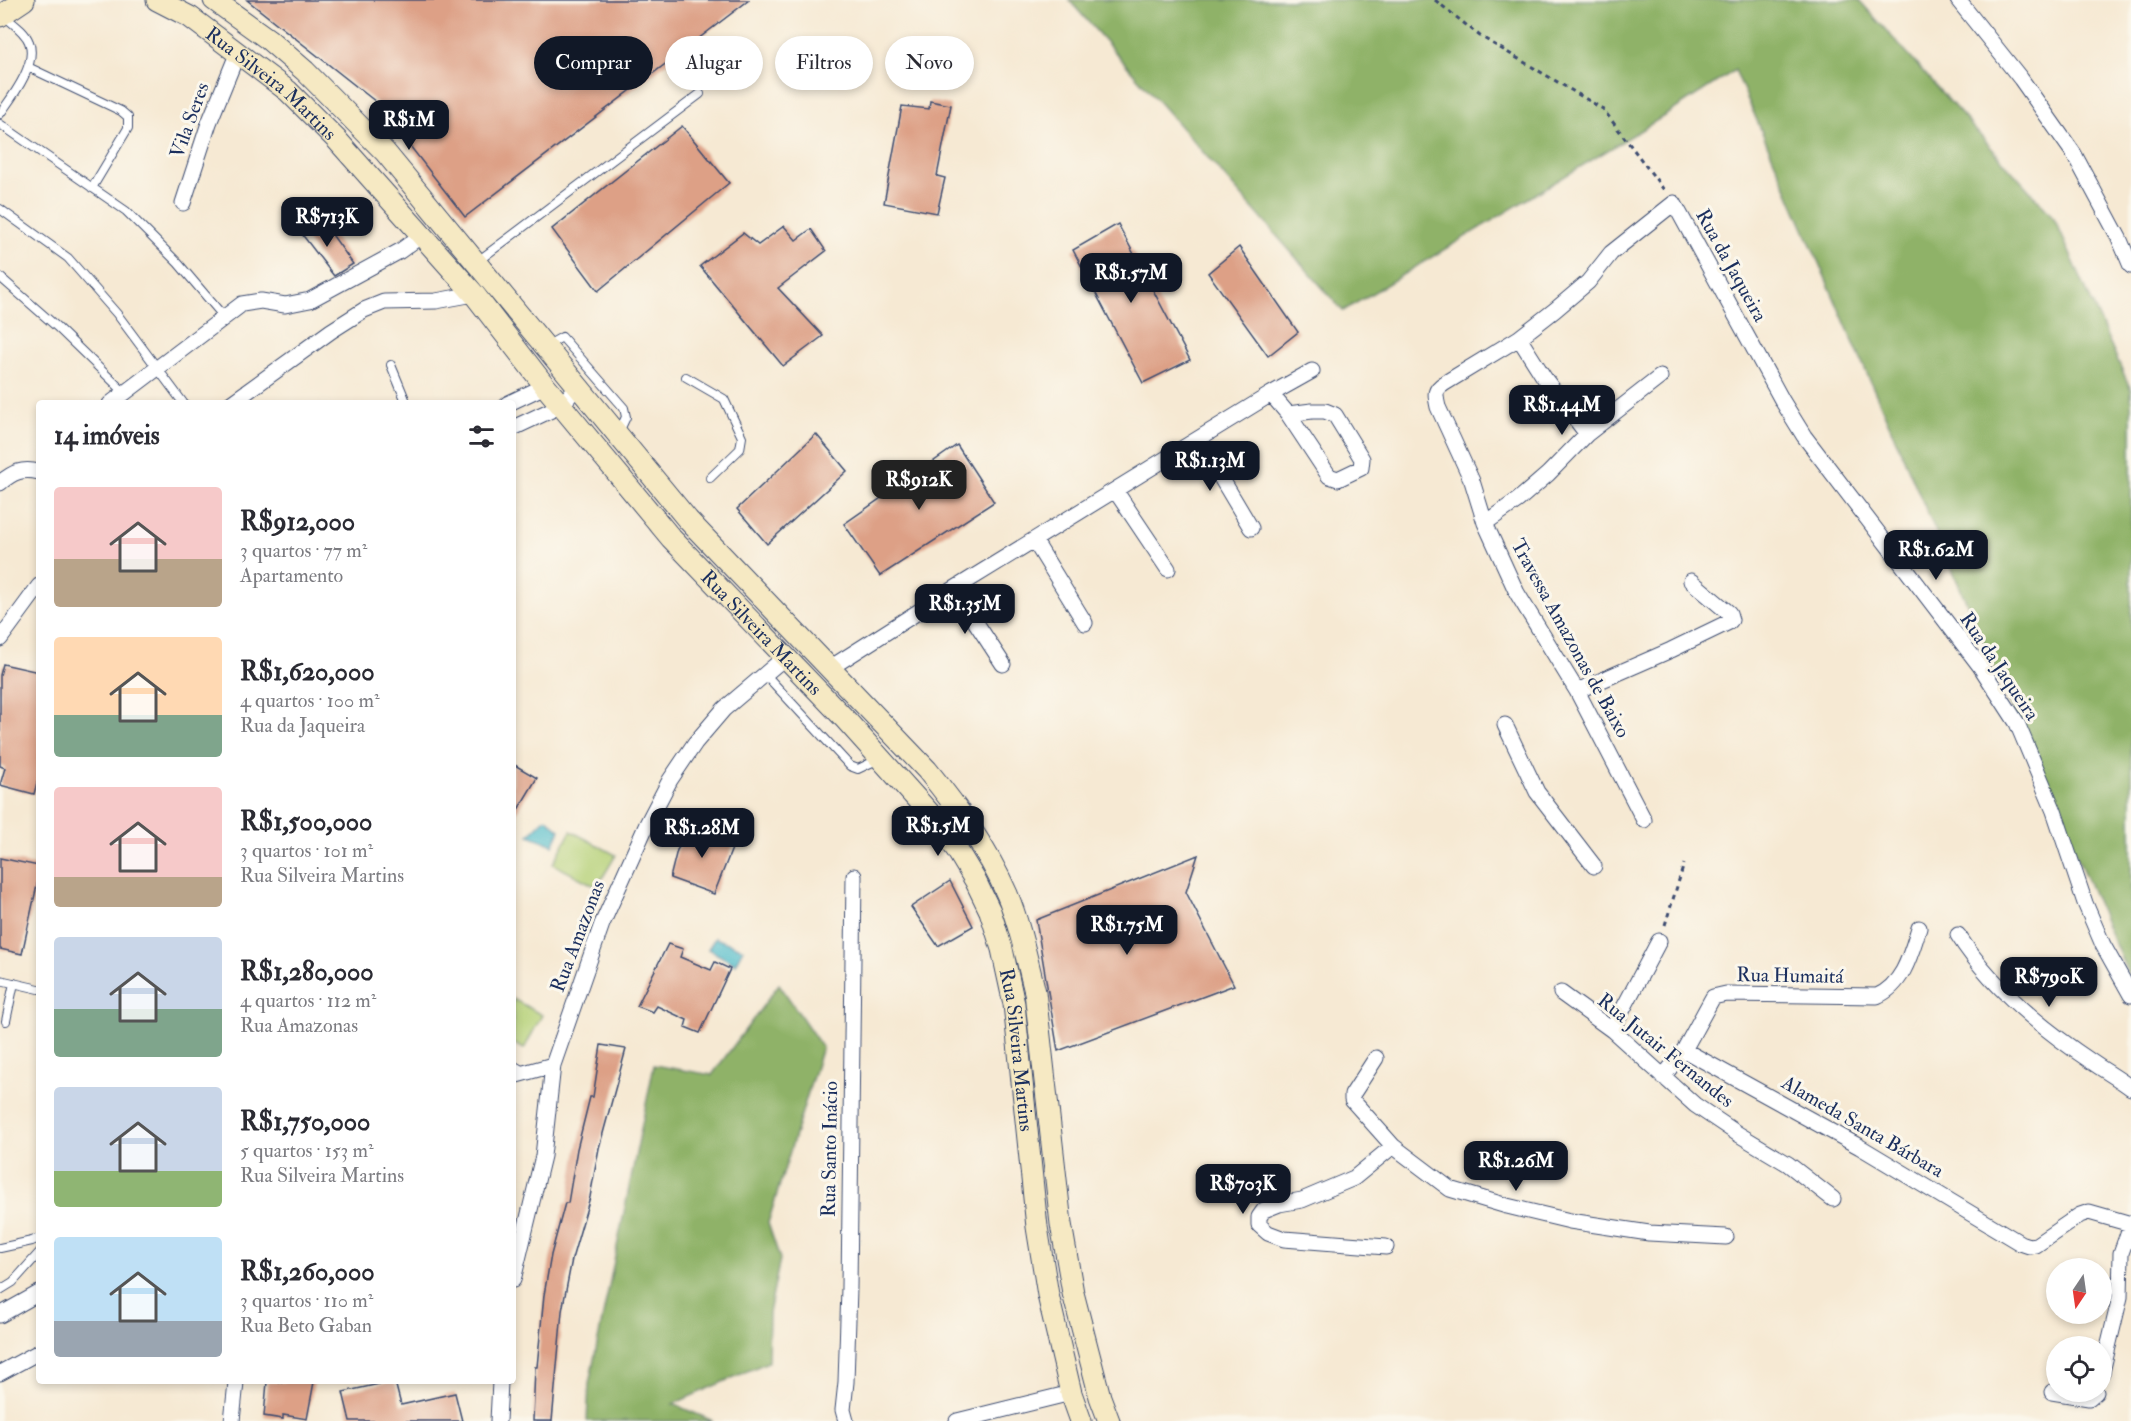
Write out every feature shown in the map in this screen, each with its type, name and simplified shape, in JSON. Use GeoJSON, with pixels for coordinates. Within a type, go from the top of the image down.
{"type":"FeatureCollection","features":[{"type":"Feature","properties":{"kind":"main road"},"geometry":{"type":"LineString","coordinates":[[1,15],[24,0]]}},
{"type":"Feature","properties":{"kind":"main road","name":"Rua Silveira Martins"},"geometry":{"type":"LineString","coordinates":[[157,0],[190,17],[238,52],[288,91],[337,140],[474,294],[545,386],[671,538],[880,759],[933,817],[957,850],[990,911],[1002,949],[1014,1004],[1037,1227],[1048,1295],[1071,1393],[1081,1421]]}},
{"type":"Feature","properties":{"kind":"main road","name":"Rua Silveira Martins"},"geometry":{"type":"LineString","coordinates":[[213,0],[268,39],[298,65],[385,152],[688,520],[927,770],[957,807],[992,862],[1008,896],[1035,992],[1061,1224],[1073,1293],[1100,1397],[1110,1419]]}},
{"type":"Feature","properties":{"kind":"street"},"geometry":{"type":"LineString","coordinates":[[1958,0],[2021,79],[2074,154],[2119,238],[2131,266]]}},
{"type":"Feature","properties":{"kind":"street","name":"Vila Seres"},"geometry":{"type":"LineString","coordinates":[[183,203],[209,123],[238,52]]}},
{"type":"Feature","properties":{"kind":"street","name":"Travessa Amazonas de Baixo"},"geometry":{"type":"LineString","coordinates":[[1644,820],[1577,690],[1516,593],[1485,523],[1472,481],[1438,407],[1435,394],[1436,389],[1444,382],[1519,338],[1588,282],[1611,253],[1674,203]]}},
{"type":"Feature","properties":{"kind":"street","name":"Rua da Jaqueira"},"geometry":{"type":"LineString","coordinates":[[1674,203],[1804,436],[1980,666],[2017,723],[2054,811],[2085,903],[2103,945],[2131,995]]}},
{"type":"Feature","properties":{"kind":"street"},"geometry":{"type":"LineString","coordinates":[[115,400],[242,304],[252,302],[285,306],[310,300],[400,251],[422,235]]}},
{"type":"Feature","properties":{"kind":"street"},"geometry":{"type":"LineString","coordinates":[[236,400],[364,310],[384,302],[436,301],[474,294]]}},
{"type":"Feature","properties":{"kind":"street"},"geometry":{"type":"LineString","coordinates":[[1519,338],[1545,379],[1587,434]]}},
{"type":"Feature","properties":{"kind":"street"},"geometry":{"type":"LineString","coordinates":[[830,668],[954,589],[1312,371]]}},
{"type":"Feature","properties":{"kind":"street"},"geometry":{"type":"LineString","coordinates":[[1485,523],[1518,500],[1587,434],[1660,377]]}},
{"type":"Feature","properties":{"kind":"street"},"geometry":{"type":"LineString","coordinates":[[516,427],[562,405],[578,385]]}},
{"type":"Feature","properties":{"kind":"street"},"geometry":{"type":"LineString","coordinates":[[515,400],[545,386]]}},
{"type":"Feature","properties":{"kind":"street"},"geometry":{"type":"LineString","coordinates":[[1271,394],[1288,414],[1329,476],[1338,479],[1361,468],[1362,459],[1335,415],[1325,411],[1288,414]]}},
{"type":"Feature","properties":{"kind":"street"},"geometry":{"type":"LineString","coordinates":[[1198,439],[1251,528]]}},
{"type":"Feature","properties":{"kind":"street"},"geometry":{"type":"LineString","coordinates":[[0,483],[18,470],[36,471]]}},
{"type":"Feature","properties":{"kind":"street"},"geometry":{"type":"LineString","coordinates":[[1115,490],[1168,569]]}},
{"type":"Feature","properties":{"kind":"street"},"geometry":{"type":"LineString","coordinates":[[1034,540],[1085,623]]}},
{"type":"Feature","properties":{"kind":"street"},"geometry":{"type":"LineString","coordinates":[[1577,690],[1729,622],[1731,620],[1729,613],[1691,581]]}},
{"type":"Feature","properties":{"kind":"street"},"geometry":{"type":"LineString","coordinates":[[954,589],[1003,664]]}},
{"type":"Feature","properties":{"kind":"street"},"geometry":{"type":"LineString","coordinates":[[0,639],[36,590]]}},
{"type":"Feature","properties":{"kind":"street","name":"Rua Amazonas"},"geometry":{"type":"LineString","coordinates":[[516,1268],[543,1156],[553,1065],[602,924],[647,824],[670,780],[695,743],[724,709],[784,658]]}},
{"type":"Feature","properties":{"kind":"street"},"geometry":{"type":"LineString","coordinates":[[1505,725],[1537,792],[1594,866]]}},
{"type":"Feature","properties":{"kind":"street","name":"Rua Santo Inácio"},"geometry":{"type":"LineString","coordinates":[[846,1421],[843,1410],[849,1288],[854,876]]}},
{"type":"Feature","properties":{"kind":"street","name":"Rua Humaitá"},"geometry":{"type":"LineString","coordinates":[[1663,1077],[1684,1050],[1713,997],[1717,995],[1878,996],[1886,992],[1897,981],[1908,960],[1919,928]]}},
{"type":"Feature","properties":{"kind":"street"},"geometry":{"type":"LineString","coordinates":[[1958,935],[1972,958],[1996,985],[2091,1061],[2131,1088]]}},
{"type":"Feature","properties":{"kind":"street"},"geometry":{"type":"LineString","coordinates":[[1612,1030],[1659,941]]}},
{"type":"Feature","properties":{"kind":"street","name":"Rua Jutair Fernandes"},"geometry":{"type":"LineString","coordinates":[[1561,993],[1612,1030],[1695,1105],[1788,1164],[1833,1199]]}},
{"type":"Feature","properties":{"kind":"street","name":"Alameda Santa Bárbara"},"geometry":{"type":"LineString","coordinates":[[1684,1050],[1860,1147],[2020,1243],[2029,1246],[2036,1245],[2080,1215],[2089,1212],[2131,1225]]}},
{"type":"Feature","properties":{"kind":"street"},"geometry":{"type":"LineString","coordinates":[[1376,1058],[1352,1095],[1352,1100],[1393,1146],[1450,1189],[1570,1221],[1649,1233],[1726,1237]]}},
{"type":"Feature","properties":{"kind":"street"},"geometry":{"type":"LineString","coordinates":[[518,1071],[553,1065]]}},
{"type":"Feature","properties":{"kind":"street"},"geometry":{"type":"LineString","coordinates":[[1386,1247],[1284,1239],[1268,1233],[1258,1225],[1259,1217],[1264,1210],[1279,1204],[1302,1200],[1354,1178],[1393,1146]]}},
{"type":"Feature","properties":{"kind":"street"},"geometry":{"type":"LineString","coordinates":[[2111,1336],[2120,1297],[2121,1253],[2131,1225]]}},
{"type":"Feature","properties":{"kind":"street"},"geometry":{"type":"LineString","coordinates":[[0,1315],[36,1295]]}},
{"type":"Feature","properties":{"kind":"street"},"geometry":{"type":"LineString","coordinates":[[0,1373],[36,1354]]}},
{"type":"Feature","properties":{"kind":"street"},"geometry":{"type":"LineString","coordinates":[[232,1421],[236,1384]]}},
{"type":"Feature","properties":{"kind":"street"},"geometry":{"type":"LineString","coordinates":[[498,1421],[500,1384]]}},
{"type":"Feature","properties":{"kind":"street"},"geometry":{"type":"LineString","coordinates":[[957,1421],[1071,1393]]}},
{"type":"Feature","properties":{"kind":"lane"},"geometry":{"type":"LineString","coordinates":[[0,114],[17,90],[31,55],[30,43],[23,33],[1,15]]}},
{"type":"Feature","properties":{"kind":"lane"},"geometry":{"type":"LineString","coordinates":[[28,67],[121,111],[128,117],[128,128],[92,188]]}},
{"type":"Feature","properties":{"kind":"lane"},"geometry":{"type":"LineString","coordinates":[[476,262],[700,94]]}},
{"type":"Feature","properties":{"kind":"lane"},"geometry":{"type":"LineString","coordinates":[[0,124],[126,211],[178,263],[224,317]]}},
{"type":"Feature","properties":{"kind":"lane"},"geometry":{"type":"LineString","coordinates":[[0,209],[68,258],[117,314],[181,400]]}},
{"type":"Feature","properties":{"kind":"lane"},"geometry":{"type":"LineString","coordinates":[[0,276],[125,393]]}},
{"type":"Feature","properties":{"kind":"lane"},"geometry":{"type":"LineString","coordinates":[[546,347],[562,338],[624,408],[626,417],[618,435]]}},
{"type":"Feature","properties":{"kind":"lane"},"geometry":{"type":"LineString","coordinates":[[391,365],[405,400]]}},
{"type":"Feature","properties":{"kind":"lane"},"geometry":{"type":"LineString","coordinates":[[686,377],[724,399],[742,437],[740,449],[710,478]]}},
{"type":"Feature","properties":{"kind":"lane"},"geometry":{"type":"LineString","coordinates":[[765,674],[849,765],[858,769],[880,759]]}},
{"type":"Feature","properties":{"kind":"lane"},"geometry":{"type":"LineString","coordinates":[[0,980],[36,988]]}},
{"type":"Feature","properties":{"kind":"lane"},"geometry":{"type":"LineString","coordinates":[[6,1021],[14,983]]}},
{"type":"Feature","properties":{"kind":"lane"},"geometry":{"type":"LineString","coordinates":[[0,1248],[36,1239]]}},
{"type":"Feature","properties":{"kind":"lane"},"geometry":{"type":"LineString","coordinates":[[0,1290],[13,1281],[36,1256]]}},
{"type":"Feature","properties":{"kind":"path"},"geometry":{"type":"LineString","coordinates":[[1435,0],[1480,36],[1603,110],[1674,203]]}},
{"type":"Feature","properties":{"kind":"path"},"geometry":{"type":"LineString","coordinates":[[1659,941],[1684,864]]}},
{"type":"Feature","properties":{"kind":"green space"},"geometry":{"type":"Polygon","coordinates":[[[1069,0],[1859,0],[2054,218],[2131,390],[2131,981],[1735,70],[1669,113],[1343,311],[1069,0]]]}},
{"type":"Feature","properties":{"kind":"green space"},"geometry":{"type":"Polygon","coordinates":[[[571,831],[616,855],[597,887],[553,864],[571,831]]]}},
{"type":"Feature","properties":{"kind":"green space"},"geometry":{"type":"Polygon","coordinates":[[[779,984],[822,1047],[768,1223],[780,1259],[769,1313],[768,1362],[673,1404],[713,1421],[587,1421],[589,1384],[654,1065],[712,1075],[779,984]]]}},
{"type":"Feature","properties":{"kind":"green space"},"geometry":{"type":"Polygon","coordinates":[[[516,1001],[542,1015],[524,1049],[516,1045],[516,1001]]]}},
{"type":"Feature","properties":{"kind":"water"},"geometry":{"type":"Polygon","coordinates":[[[546,818],[560,830],[553,845],[529,835],[546,818]]]}},
{"type":"Feature","properties":{"kind":"water"},"geometry":{"type":"Polygon","coordinates":[[[715,938],[743,949],[735,964],[708,949],[715,938]]]}},
{"type":"Feature","properties":{"kind":"building"},"geometry":{"type":"Polygon","coordinates":[[[247,0],[749,0],[702,36],[665,36],[665,64],[653,73],[653,36],[534,36],[534,90],[631,90],[465,217],[376,102],[247,0]]]}},
{"type":"Feature","properties":{"kind":"building"},"geometry":{"type":"Polygon","coordinates":[[[930,101],[951,105],[937,176],[945,178],[937,213],[884,203],[902,106],[929,109],[930,101]]]}},
{"type":"Feature","properties":{"kind":"building"},"geometry":{"type":"Polygon","coordinates":[[[682,126],[729,183],[598,291],[552,229],[682,126]]]}},
{"type":"Feature","properties":{"kind":"building"},"geometry":{"type":"Polygon","coordinates":[[[321,219],[353,264],[334,276],[301,233],[321,219]]]}},
{"type":"Feature","properties":{"kind":"building"},"geometry":{"type":"Polygon","coordinates":[[[1118,224],[1190,360],[1143,383],[1073,250],[1118,224]]]}},
{"type":"Feature","properties":{"kind":"building"},"geometry":{"type":"Polygon","coordinates":[[[784,226],[796,240],[811,229],[826,251],[778,288],[823,336],[783,366],[700,266],[743,233],[758,245],[784,226]]]}},
{"type":"Feature","properties":{"kind":"building"},"geometry":{"type":"Polygon","coordinates":[[[1239,247],[1298,332],[1268,356],[1208,273],[1239,247]]]}},
{"type":"Feature","properties":{"kind":"building"},"geometry":{"type":"Polygon","coordinates":[[[816,434],[847,471],[767,544],[737,509],[816,434]]]}},
{"type":"Feature","properties":{"kind":"building"},"geometry":{"type":"Polygon","coordinates":[[[957,445],[994,502],[880,576],[844,524],[957,445]]]}},
{"type":"Feature","properties":{"kind":"building"},"geometry":{"type":"Polygon","coordinates":[[[3,664],[36,671],[36,786],[34,794],[0,785],[5,768],[0,766],[0,675],[3,664]]]}},
{"type":"Feature","properties":{"kind":"building"},"geometry":{"type":"Polygon","coordinates":[[[516,766],[537,778],[516,813],[516,766]]]}},
{"type":"Feature","properties":{"kind":"building"},"geometry":{"type":"Polygon","coordinates":[[[693,822],[735,841],[714,894],[670,878],[677,850],[693,822]]]}},
{"type":"Feature","properties":{"kind":"building"},"geometry":{"type":"Polygon","coordinates":[[[1198,855],[1186,892],[1234,985],[1058,1051],[1036,920],[1198,855]]]}},
{"type":"Feature","properties":{"kind":"building"},"geometry":{"type":"Polygon","coordinates":[[[0,858],[36,865],[36,890],[22,954],[0,949],[0,858]]]}},
{"type":"Feature","properties":{"kind":"building"},"geometry":{"type":"Polygon","coordinates":[[[950,881],[973,926],[938,946],[911,907],[950,881]]]}},
{"type":"Feature","properties":{"kind":"building"},"geometry":{"type":"Polygon","coordinates":[[[668,944],[683,949],[680,957],[711,970],[715,962],[730,969],[700,1033],[685,1027],[687,1020],[657,1006],[653,1012],[637,1006],[668,944]]]}},
{"type":"Feature","properties":{"kind":"building"},"geometry":{"type":"Polygon","coordinates":[[[601,1045],[626,1049],[599,1148],[590,1197],[572,1259],[562,1311],[552,1421],[533,1421],[535,1367],[537,1367],[544,1295],[551,1255],[565,1203],[568,1203],[577,1149],[590,1097],[593,1097],[601,1045]]]}},
{"type":"Feature","properties":{"kind":"building"},"geometry":{"type":"Polygon","coordinates":[[[267,1384],[314,1384],[307,1419],[283,1415],[283,1419],[264,1416],[267,1384]]]}},
{"type":"Feature","properties":{"kind":"building"},"geometry":{"type":"Polygon","coordinates":[[[379,1384],[396,1384],[401,1405],[455,1393],[462,1421],[350,1421],[343,1392],[379,1384]]]}}]}
